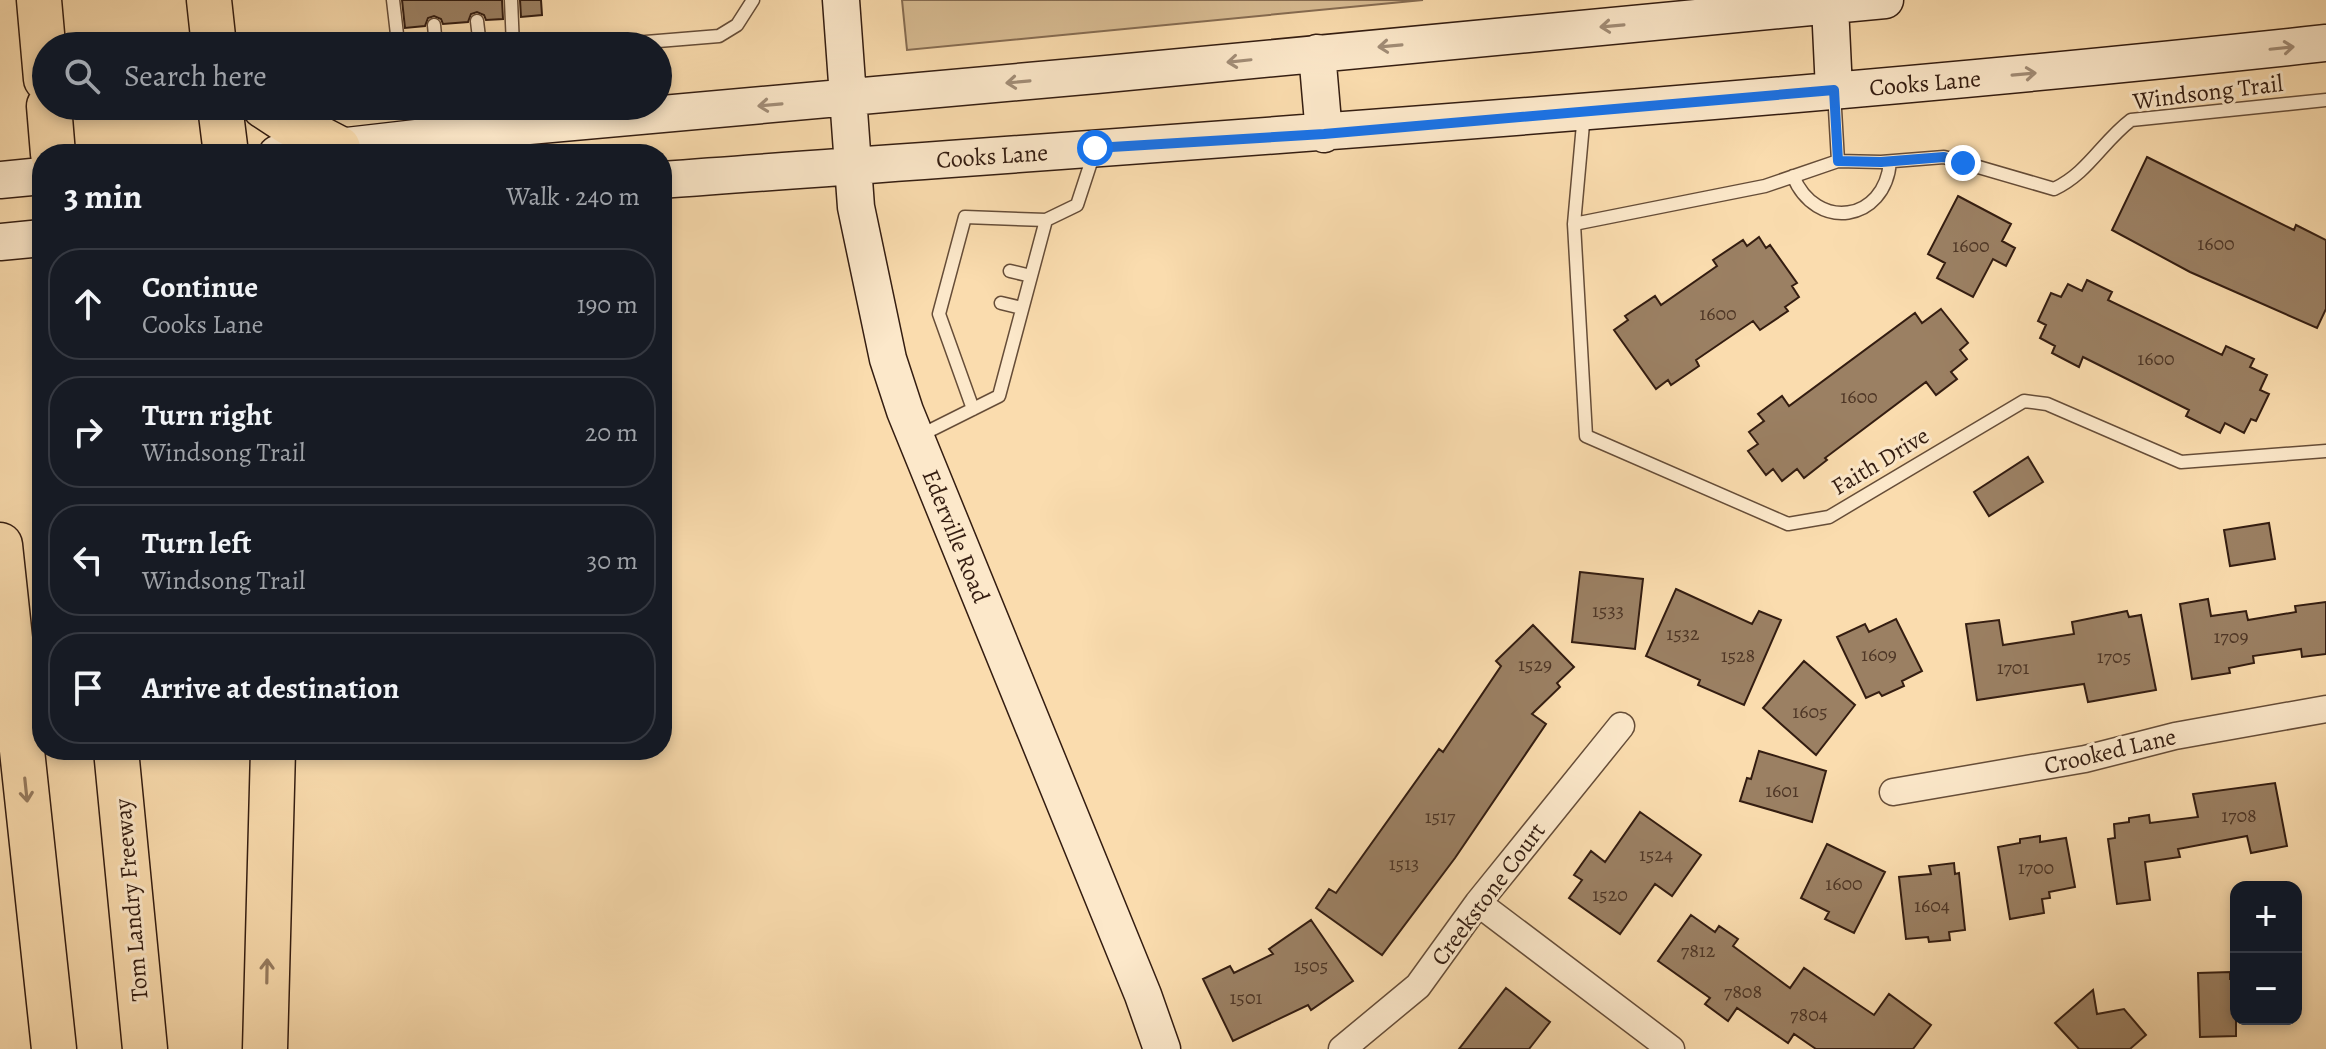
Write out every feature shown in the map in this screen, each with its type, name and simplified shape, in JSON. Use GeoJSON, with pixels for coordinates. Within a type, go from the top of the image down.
{"type":"FeatureCollection","features":[{"type":"Feature","properties":{"kind":"highway"},"geometry":{"type":"LineString","coordinates":[[39,0],[42,32]]}},
{"type":"Feature","properties":{"kind":"highway"},"geometry":{"type":"LineString","coordinates":[[50,120],[52,144]]}},
{"type":"Feature","properties":{"kind":"highway"},"geometry":{"type":"LineString","coordinates":[[222,120],[225,144]]}},
{"type":"Feature","properties":{"kind":"highway"},"geometry":{"type":"LineString","coordinates":[[285,120],[330,144]]}},
{"type":"Feature","properties":{"kind":"highway"},"geometry":{"type":"LineString","coordinates":[[0,545],[54,1049]]}},
{"type":"Feature","properties":{"kind":"highway","name":"Tom Landry Freeway"},"geometry":{"type":"LineString","coordinates":[[117,760],[145,1049]]}},
{"type":"Feature","properties":{"kind":"highway"},"geometry":{"type":"LineString","coordinates":[[265,1049],[273,760]]}},
{"type":"Feature","properties":{"kind":"main road","name":"Ederville Road"},"geometry":{"type":"LineString","coordinates":[[841,0],[856,207],[888,359],[916,437],[1143,995],[1162,1049]]}},
{"type":"Feature","properties":{"kind":"main road"},"geometry":{"type":"LineString","coordinates":[[672,110],[848,98],[1885,0]]}},
{"type":"Feature","properties":{"kind":"main road"},"geometry":{"type":"LineString","coordinates":[[1830,6],[1834,90]]}},
{"type":"Feature","properties":{"kind":"main road","name":"Cooks Lane"},"geometry":{"type":"LineString","coordinates":[[672,179],[1324,134],[2104,67],[2326,43]]}},
{"type":"Feature","properties":{"kind":"main road"},"geometry":{"type":"LineString","coordinates":[[1317,53],[1324,134]]}},
{"type":"Feature","properties":{"kind":"main road"},"geometry":{"type":"LineString","coordinates":[[363,144],[495,123],[537,120]]}},
{"type":"Feature","properties":{"kind":"main road"},"geometry":{"type":"LineString","coordinates":[[0,180],[32,177]]}},
{"type":"Feature","properties":{"kind":"main road"},"geometry":{"type":"LineString","coordinates":[[0,242],[32,239]]}},
{"type":"Feature","properties":{"kind":"street","name":"Crooked Lane"},"geometry":{"type":"LineString","coordinates":[[1893,792],[2085,759],[2175,736],[2326,709]]}},
{"type":"Feature","properties":{"kind":"street","name":"Creekstone Court"},"geometry":{"type":"LineString","coordinates":[[1342,1049],[1418,986],[1478,903],[1621,726]]}},
{"type":"Feature","properties":{"kind":"street"},"geometry":{"type":"LineString","coordinates":[[1478,903],[1671,1049]]}},
{"type":"Feature","properties":{"kind":"lane"},"geometry":{"type":"LineString","coordinates":[[393,0],[397,32]]}},
{"type":"Feature","properties":{"kind":"lane"},"geometry":{"type":"LineString","coordinates":[[511,0],[512,32]]}},
{"type":"Feature","properties":{"kind":"lane"},"geometry":{"type":"LineString","coordinates":[[672,40],[719,36],[737,25],[753,0]]}},
{"type":"Feature","properties":{"kind":"lane"},"geometry":{"type":"LineString","coordinates":[[477,21],[478,32]]}},
{"type":"Feature","properties":{"kind":"lane"},"geometry":{"type":"LineString","coordinates":[[434,25],[435,32]]}},
{"type":"Feature","properties":{"kind":"lane"},"geometry":{"type":"LineString","coordinates":[[1834,90],[1838,161]]}},
{"type":"Feature","properties":{"kind":"lane","name":"Windsong Trail"},"geometry":{"type":"LineString","coordinates":[[1574,224],[1765,186],[1838,161],[1890,162],[1944,157],[2054,189],[2072,181],[2114,133],[2131,120],[2326,100]]}},
{"type":"Feature","properties":{"kind":"lane","name":"Faith Drive"},"geometry":{"type":"LineString","coordinates":[[1584,110],[1574,224],[1586,436],[1788,524],[1829,517],[2024,401],[2047,404],[2181,462],[2326,451]]}},
{"type":"Feature","properties":{"kind":"lane"},"geometry":{"type":"LineString","coordinates":[[973,409],[939,314],[958,258],[965,217],[1046,220],[1077,205],[1095,148]]}},
{"type":"Feature","properties":{"kind":"lane"},"geometry":{"type":"LineString","coordinates":[[1793,176],[1798,189],[1807,199],[1818,207],[1843,213],[1856,211],[1877,197],[1885,187],[1890,162]]}},
{"type":"Feature","properties":{"kind":"lane"},"geometry":{"type":"LineString","coordinates":[[916,437],[999,396],[1046,220]]}},
{"type":"Feature","properties":{"kind":"lane"},"geometry":{"type":"LineString","coordinates":[[1010,271],[1031,276]]}},
{"type":"Feature","properties":{"kind":"lane"},"geometry":{"type":"LineString","coordinates":[[1001,303],[1022,308]]}},
{"type":"Feature","properties":{"kind":"shaded area"},"geometry":{"type":"Polygon","coordinates":[[[902,0],[1423,0],[907,50],[902,0]]]}},
{"type":"Feature","properties":{"kind":"building"},"geometry":{"type":"Polygon","coordinates":[[[402,0],[502,0],[503,19],[486,20],[484,15],[477,12],[471,14],[468,22],[443,24],[441,19],[434,16],[428,18],[425,26],[405,28],[402,0]]]}},
{"type":"Feature","properties":{"kind":"building"},"geometry":{"type":"Polygon","coordinates":[[[520,0],[541,0],[542,15],[521,17],[520,0]]]}},
{"type":"Feature","properties":{"kind":"building"},"geometry":{"type":"Polygon","coordinates":[[[2147,157],[2294,230],[2296,225],[2326,240],[2326,309],[2317,328],[2190,272],[2112,230],[2147,157]]]}},
{"type":"Feature","properties":{"kind":"building"},"geometry":{"type":"Polygon","coordinates":[[[1958,196],[2011,224],[2002,241],[2015,248],[2006,266],[1993,259],[1973,297],[1937,278],[1945,263],[1928,254],[1958,196]]]}},
{"type":"Feature","properties":{"kind":"building"},"geometry":{"type":"Polygon","coordinates":[[[1759,237],[1766,248],[1770,245],[1797,283],[1792,286],[1799,297],[1785,307],[1788,311],[1760,330],[1753,321],[1696,360],[1699,366],[1671,385],[1668,380],[1656,389],[1614,330],[1628,320],[1625,316],[1655,296],[1661,305],[1717,266],[1713,260],[1743,240],[1747,246],[1759,237]]]}},
{"type":"Feature","properties":{"kind":"building"},"geometry":{"type":"Polygon","coordinates":[[[2087,280],[2112,292],[2108,300],[2222,355],[2226,346],[2254,359],[2250,367],[2267,375],[2260,390],[2269,394],[2256,421],[2251,419],[2244,433],[2225,423],[2220,433],[2186,416],[2189,410],[2083,357],[2079,367],[2052,353],[2055,346],[2040,338],[2046,325],[2038,321],[2051,293],[2061,297],[2068,284],[2082,291],[2087,280]]]}},
{"type":"Feature","properties":{"kind":"building"},"geometry":{"type":"Polygon","coordinates":[[[1941,309],[1968,343],[1960,350],[1967,359],[1951,372],[1957,379],[1936,395],[1926,382],[1825,458],[1827,460],[1804,478],[1797,469],[1782,481],[1773,469],[1766,475],[1748,451],[1758,444],[1749,432],[1764,421],[1758,414],[1782,396],[1789,406],[1915,313],[1922,323],[1941,309]]]}},
{"type":"Feature","properties":{"kind":"building"},"geometry":{"type":"Polygon","coordinates":[[[2028,457],[2043,482],[1989,516],[1974,492],[2028,457]]]}},
{"type":"Feature","properties":{"kind":"building"},"geometry":{"type":"Polygon","coordinates":[[[2269,523],[2275,559],[2230,566],[2224,530],[2269,523]]]}},
{"type":"Feature","properties":{"kind":"building"},"geometry":{"type":"Polygon","coordinates":[[[1580,572],[1643,579],[1635,649],[1572,642],[1580,572]]]}},
{"type":"Feature","properties":{"kind":"building"},"geometry":{"type":"Polygon","coordinates":[[[1676,589],[1752,624],[1759,611],[1781,620],[1744,705],[1698,685],[1700,680],[1646,656],[1676,589]]]}},
{"type":"Feature","properties":{"kind":"building"},"geometry":{"type":"Polygon","coordinates":[[[2208,599],[2211,616],[2246,611],[2248,620],[2296,612],[2295,606],[2326,602],[2326,654],[2302,657],[2301,649],[2253,656],[2254,663],[2229,668],[2230,673],[2192,679],[2180,604],[2208,599]]]}},
{"type":"Feature","properties":{"kind":"building"},"geometry":{"type":"Polygon","coordinates":[[[2127,611],[2129,617],[2141,615],[2156,690],[2088,702],[2084,684],[1977,700],[1966,624],[1999,620],[2003,645],[2074,634],[2072,622],[2127,611]]]}},
{"type":"Feature","properties":{"kind":"building"},"geometry":{"type":"Polygon","coordinates":[[[1896,619],[1922,671],[1902,681],[1904,686],[1882,696],[1879,692],[1866,698],[1837,637],[1865,624],[1869,632],[1896,619]]]}},
{"type":"Feature","properties":{"kind":"building"},"geometry":{"type":"Polygon","coordinates":[[[1533,625],[1574,667],[1557,683],[1560,687],[1532,714],[1546,724],[1455,858],[1382,955],[1316,908],[1329,889],[1336,893],[1439,749],[1443,752],[1501,666],[1496,661],[1533,625]]]}},
{"type":"Feature","properties":{"kind":"building"},"geometry":{"type":"Polygon","coordinates":[[[1804,661],[1855,705],[1816,755],[1763,708],[1804,661]]]}},
{"type":"Feature","properties":{"kind":"building"},"geometry":{"type":"Polygon","coordinates":[[[1759,751],[1826,771],[1812,822],[1740,801],[1747,778],[1751,779],[1759,751]]]}},
{"type":"Feature","properties":{"kind":"building"},"geometry":{"type":"Polygon","coordinates":[[[2275,783],[2287,846],[2251,853],[2247,836],[2178,849],[2180,857],[2145,862],[2150,900],[2117,904],[2108,839],[2115,838],[2114,824],[2149,815],[2150,823],[2198,817],[2193,794],[2275,783]]]}},
{"type":"Feature","properties":{"kind":"building"},"geometry":{"type":"Polygon","coordinates":[[[1640,812],[1701,855],[1672,896],[1655,884],[1620,934],[1569,898],[1582,880],[1574,875],[1591,851],[1605,862],[1640,812]]]}},
{"type":"Feature","properties":{"kind":"building"},"geometry":{"type":"Polygon","coordinates":[[[2040,836],[2040,842],[2066,838],[2075,887],[2049,892],[2050,898],[2042,899],[2044,913],[2010,919],[1998,847],[2040,836]]]}},
{"type":"Feature","properties":{"kind":"building"},"geometry":{"type":"Polygon","coordinates":[[[1827,844],[1885,872],[1854,933],[1825,919],[1829,912],[1801,898],[1827,844]]]}},
{"type":"Feature","properties":{"kind":"building"},"geometry":{"type":"Polygon","coordinates":[[[1954,863],[1955,874],[1959,873],[1965,930],[1949,932],[1950,940],[1929,942],[1928,937],[1906,939],[1899,877],[1931,874],[1929,866],[1954,863]]]}},
{"type":"Feature","properties":{"kind":"building"},"geometry":{"type":"Polygon","coordinates":[[[1691,915],[1715,932],[1719,926],[1738,939],[1733,946],[1790,988],[1804,968],[1874,1015],[1889,994],[1931,1025],[1913,1049],[1816,1049],[1794,1034],[1788,1043],[1737,1008],[1728,1021],[1705,1004],[1710,998],[1658,961],[1691,915]]]}},
{"type":"Feature","properties":{"kind":"building"},"geometry":{"type":"Polygon","coordinates":[[[1311,920],[1353,981],[1311,1010],[1308,1005],[1233,1041],[1203,979],[1230,966],[1234,973],[1273,954],[1269,949],[1311,920]]]}},
{"type":"Feature","properties":{"kind":"building"},"geometry":{"type":"Polygon","coordinates":[[[2230,972],[2230,1025],[2236,1025],[2236,1036],[2200,1037],[2198,973],[2230,972]]]}},
{"type":"Feature","properties":{"kind":"building"},"geometry":{"type":"Polygon","coordinates":[[[1506,988],[1550,1022],[1529,1049],[1459,1049],[1506,988]]]}},
{"type":"Feature","properties":{"kind":"building"},"geometry":{"type":"Polygon","coordinates":[[[2093,990],[2097,1014],[2124,1009],[2146,1035],[2130,1049],[2079,1049],[2055,1023],[2093,990]]]}},
{"type":"Feature","properties":{"kind":"route"},"geometry":{"type":"LineString","coordinates":[[1095,148],[1324,134],[1834,90],[1838,161],[1881,162],[1944,157],[1963,163]]}}]}
